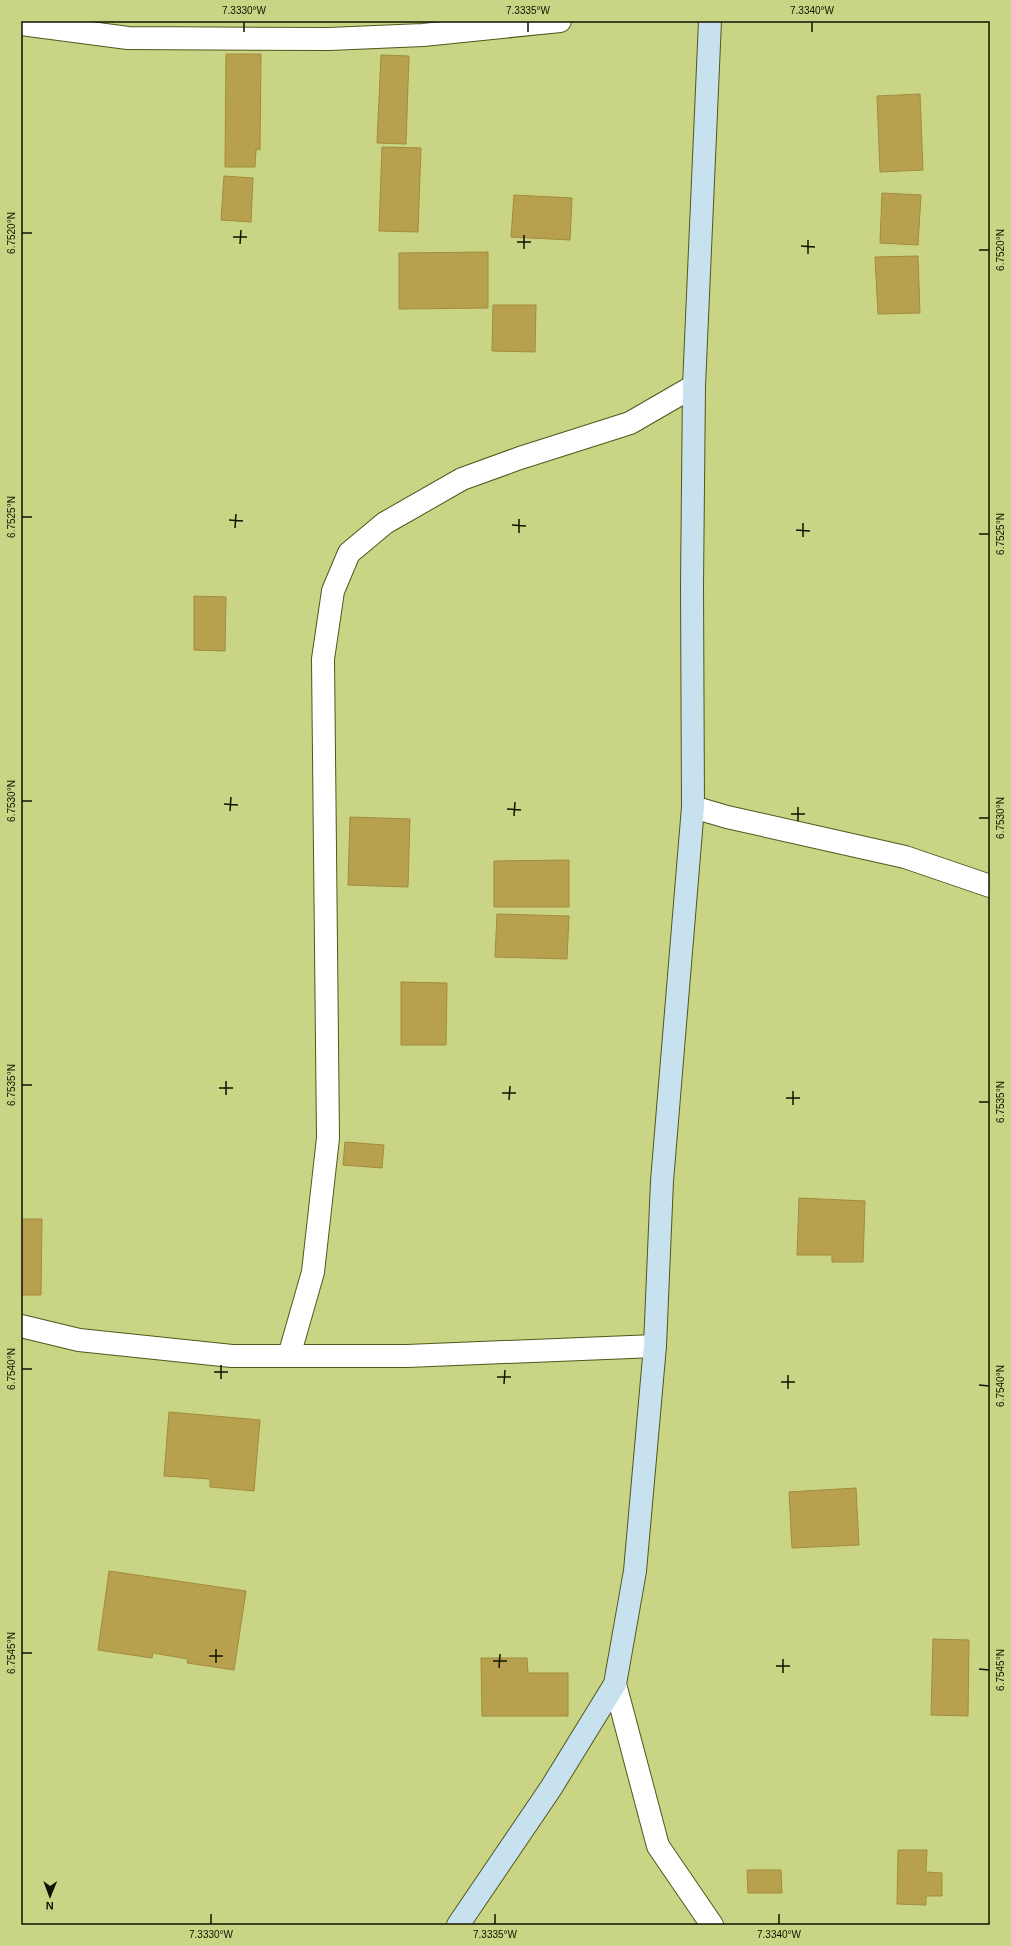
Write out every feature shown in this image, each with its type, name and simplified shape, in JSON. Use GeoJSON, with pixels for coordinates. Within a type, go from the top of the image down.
{"type":"FeatureCollection","features":[{"type":"Feature","properties":{"kind":"main road"},"geometry":{"type":"LineString","coordinates":[[458,1925],[551,1788],[615,1684],[634,1571],[655,1346],[662,1181],[693,807],[692,585],[694,386],[710,21]]}},
{"type":"Feature","properties":{"kind":"street"},"geometry":{"type":"LineString","coordinates":[[21,24],[128,38],[329,39],[423,35],[560,21]]}},
{"type":"Feature","properties":{"kind":"street"},"geometry":{"type":"LineString","coordinates":[[288,1356],[313,1272],[328,1138],[323,659],[332,591],[348,553],[385,523],[462,479],[520,458],[630,423],[694,386]]}},
{"type":"Feature","properties":{"kind":"street"},"geometry":{"type":"LineString","coordinates":[[693,807],[727,817],[905,857],[990,886]]}},
{"type":"Feature","properties":{"kind":"street"},"geometry":{"type":"LineString","coordinates":[[21,1326],[79,1340],[232,1356],[407,1356],[655,1346]]}},
{"type":"Feature","properties":{"kind":"street"},"geometry":{"type":"LineString","coordinates":[[615,1684],[658,1846],[712,1925]]}},
{"type":"Feature","properties":{"kind":"building"},"geometry":{"type":"Polygon","coordinates":[[[226,54],[261,54],[260,150],[256,149],[255,167],[225,167],[226,54]]]}},
{"type":"Feature","properties":{"kind":"building"},"geometry":{"type":"Polygon","coordinates":[[[381,55],[409,56],[406,144],[377,143],[381,55]]]}},
{"type":"Feature","properties":{"kind":"building"},"geometry":{"type":"Polygon","coordinates":[[[920,94],[923,170],[880,172],[877,96],[920,94]]]}},
{"type":"Feature","properties":{"kind":"building"},"geometry":{"type":"Polygon","coordinates":[[[382,147],[421,148],[418,232],[379,231],[382,147]]]}},
{"type":"Feature","properties":{"kind":"building"},"geometry":{"type":"Polygon","coordinates":[[[224,176],[253,178],[251,222],[221,220],[224,176]]]}},
{"type":"Feature","properties":{"kind":"building"},"geometry":{"type":"Polygon","coordinates":[[[882,193],[921,195],[918,245],[880,243],[882,193]]]}},
{"type":"Feature","properties":{"kind":"building"},"geometry":{"type":"Polygon","coordinates":[[[514,195],[572,198],[570,240],[511,237],[514,195]]]}},
{"type":"Feature","properties":{"kind":"building"},"geometry":{"type":"Polygon","coordinates":[[[488,252],[488,308],[399,309],[399,253],[488,252]]]}},
{"type":"Feature","properties":{"kind":"building"},"geometry":{"type":"Polygon","coordinates":[[[918,256],[920,313],[878,314],[875,257],[918,256]]]}},
{"type":"Feature","properties":{"kind":"building"},"geometry":{"type":"Polygon","coordinates":[[[493,305],[536,305],[535,352],[492,351],[493,305]]]}},
{"type":"Feature","properties":{"kind":"building"},"geometry":{"type":"Polygon","coordinates":[[[194,596],[226,597],[225,651],[194,650],[194,596]]]}},
{"type":"Feature","properties":{"kind":"building"},"geometry":{"type":"Polygon","coordinates":[[[350,817],[410,819],[408,887],[348,885],[350,817]]]}},
{"type":"Feature","properties":{"kind":"building"},"geometry":{"type":"Polygon","coordinates":[[[569,860],[569,907],[494,907],[494,861],[569,860]]]}},
{"type":"Feature","properties":{"kind":"building"},"geometry":{"type":"Polygon","coordinates":[[[497,914],[569,916],[567,959],[495,957],[497,914]]]}},
{"type":"Feature","properties":{"kind":"building"},"geometry":{"type":"Polygon","coordinates":[[[401,982],[447,983],[446,1045],[401,1045],[401,982]]]}},
{"type":"Feature","properties":{"kind":"building"},"geometry":{"type":"Polygon","coordinates":[[[345,1142],[384,1145],[382,1168],[343,1165],[345,1142]]]}},
{"type":"Feature","properties":{"kind":"building"},"geometry":{"type":"Polygon","coordinates":[[[799,1198],[865,1201],[863,1262],[832,1262],[832,1255],[797,1255],[799,1198]]]}},
{"type":"Feature","properties":{"kind":"building"},"geometry":{"type":"Polygon","coordinates":[[[21,1219],[42,1219],[41,1295],[21,1295],[21,1219]]]}},
{"type":"Feature","properties":{"kind":"building"},"geometry":{"type":"Polygon","coordinates":[[[169,1412],[260,1420],[254,1491],[210,1487],[210,1479],[164,1476],[169,1412]]]}},
{"type":"Feature","properties":{"kind":"building"},"geometry":{"type":"Polygon","coordinates":[[[856,1488],[859,1545],[792,1548],[789,1492],[856,1488]]]}},
{"type":"Feature","properties":{"kind":"building"},"geometry":{"type":"Polygon","coordinates":[[[109,1571],[246,1591],[234,1670],[187,1663],[188,1659],[153,1653],[152,1658],[98,1650],[109,1571]]]}},
{"type":"Feature","properties":{"kind":"building"},"geometry":{"type":"Polygon","coordinates":[[[933,1639],[969,1640],[968,1716],[931,1715],[933,1639]]]}},
{"type":"Feature","properties":{"kind":"building"},"geometry":{"type":"Polygon","coordinates":[[[481,1658],[527,1658],[528,1673],[568,1673],[568,1716],[482,1716],[481,1658]]]}},
{"type":"Feature","properties":{"kind":"building"},"geometry":{"type":"Polygon","coordinates":[[[898,1850],[927,1850],[926,1872],[942,1873],[942,1896],[926,1896],[926,1905],[897,1904],[898,1850]]]}},
{"type":"Feature","properties":{"kind":"building"},"geometry":{"type":"Polygon","coordinates":[[[747,1870],[781,1870],[782,1893],[748,1893],[747,1870]]]}}]}
